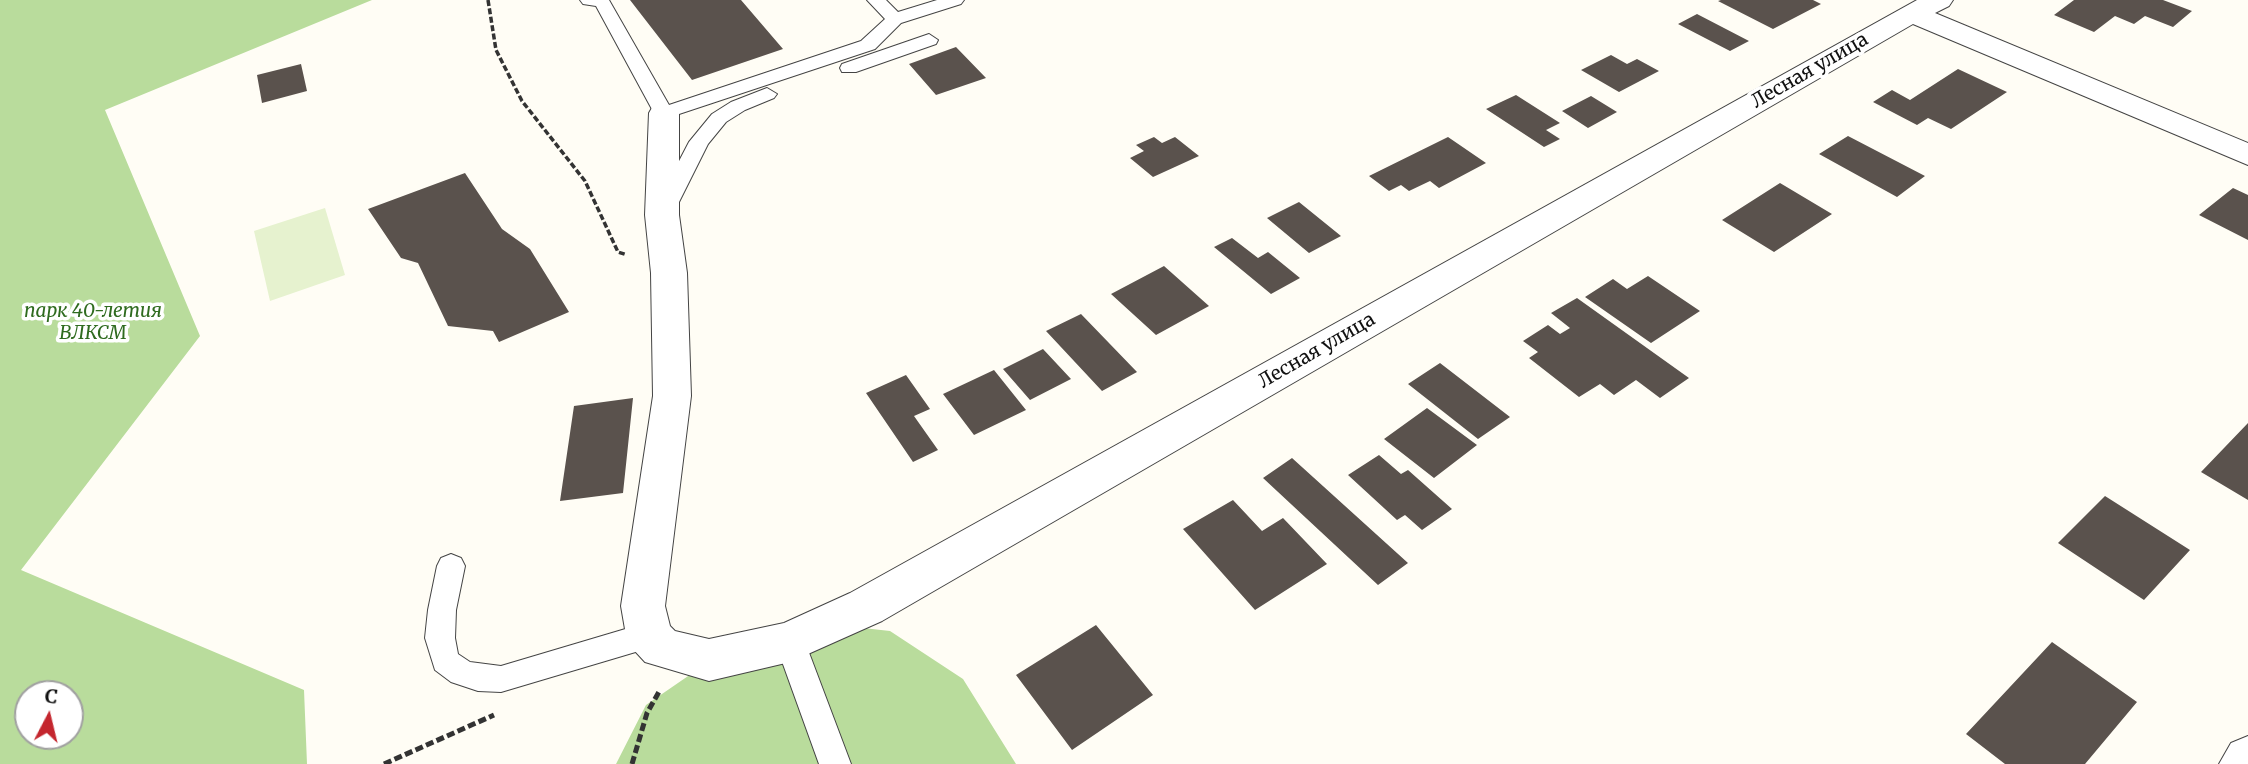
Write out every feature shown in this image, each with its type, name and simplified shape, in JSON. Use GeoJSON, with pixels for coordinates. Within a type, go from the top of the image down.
{"type":"FeatureCollection","features":[{"type":"Feature","properties":{"kind":"street"},"geometry":{"type":"LineString","coordinates":[[1925,6],[2248,155]]}},
{"type":"Feature","properties":{"kind":"street","name":"Лесная улица"},"geometry":{"type":"LineString","coordinates":[[665,644],[709,660],[790,642],[866,607],[1925,6]]}},
{"type":"Feature","properties":{"kind":"street"},"geometry":{"type":"LineString","coordinates":[[664,113],[662,215],[669,273],[672,396],[643,606],[665,644]]}},
{"type":"Feature","properties":{"kind":"street"},"geometry":{"type":"LineString","coordinates":[[2244,764],[2248,760]]}},
{"type":"Feature","properties":{"kind":"lane"},"geometry":{"type":"LineString","coordinates":[[589,0],[602,2],[664,113],[868,45],[895,19],[955,0]]}},
{"type":"Feature","properties":{"kind":"lane"},"geometry":{"type":"LineString","coordinates":[[876,0],[895,19]]}},
{"type":"Feature","properties":{"kind":"lane"},"geometry":{"type":"LineString","coordinates":[[662,215],[699,142],[719,118],[758,97],[929,40]]}},
{"type":"Feature","properties":{"kind":"lane"},"geometry":{"type":"LineString","coordinates":[[451,566],[442,610],[440,638],[445,661],[461,673],[478,678],[501,679],[665,644]]}},
{"type":"Feature","properties":{"kind":"lane"},"geometry":{"type":"LineString","coordinates":[[790,642],[835,764]]}},
{"type":"Feature","properties":{"kind":"path"},"geometry":{"type":"LineString","coordinates":[[488,0],[496,50],[522,101],[585,181],[618,251],[669,273]]}},
{"type":"Feature","properties":{"kind":"path"},"geometry":{"type":"LineString","coordinates":[[632,764],[665,644]]}},
{"type":"Feature","properties":{"kind":"green space","name":"парк 40-летия ВЛКСМ"},"geometry":{"type":"Polygon","coordinates":[[[0,0],[372,0],[105,110],[200,336],[21,570],[304,690],[307,764],[0,764],[0,0]]]}},
{"type":"Feature","properties":{"kind":"green space"},"geometry":{"type":"Polygon","coordinates":[[[325,208],[345,275],[270,301],[254,231],[325,208]]]}},
{"type":"Feature","properties":{"kind":"green space"},"geometry":{"type":"Polygon","coordinates":[[[845,626],[890,631],[963,679],[1016,764],[616,764],[646,705],[723,652],[845,626]]]}},
{"type":"Feature","properties":{"kind":"building"},"geometry":{"type":"Polygon","coordinates":[[[630,0],[741,0],[783,49],[692,80],[630,0]]]}},
{"type":"Feature","properties":{"kind":"building"},"geometry":{"type":"Polygon","coordinates":[[[1813,0],[1821,4],[1773,29],[1718,1],[1813,0]]]}},
{"type":"Feature","properties":{"kind":"building"},"geometry":{"type":"Polygon","coordinates":[[[2074,0],[2163,0],[2192,11],[2173,27],[2145,16],[2134,24],[2115,16],[2094,32],[2054,15],[2074,0]]]}},
{"type":"Feature","properties":{"kind":"building"},"geometry":{"type":"Polygon","coordinates":[[[1697,14],[1749,41],[1730,51],[1678,24],[1697,14]]]}},
{"type":"Feature","properties":{"kind":"building"},"geometry":{"type":"Polygon","coordinates":[[[956,47],[986,78],[936,95],[909,64],[956,47]]]}},
{"type":"Feature","properties":{"kind":"building"},"geometry":{"type":"Polygon","coordinates":[[[1611,55],[1627,64],[1637,59],[1659,71],[1619,92],[1581,70],[1611,55]]]}},
{"type":"Feature","properties":{"kind":"building"},"geometry":{"type":"Polygon","coordinates":[[[301,64],[307,91],[262,103],[257,75],[301,64]]]}},
{"type":"Feature","properties":{"kind":"building"},"geometry":{"type":"Polygon","coordinates":[[[1958,69],[2007,92],[1951,129],[1928,118],[1917,125],[1873,102],[1892,90],[1910,100],[1958,69]]]}},
{"type":"Feature","properties":{"kind":"building"},"geometry":{"type":"Polygon","coordinates":[[[1516,95],[1560,123],[1546,130],[1560,139],[1544,147],[1486,109],[1516,95]]]}},
{"type":"Feature","properties":{"kind":"building"},"geometry":{"type":"Polygon","coordinates":[[[1591,96],[1617,112],[1588,128],[1562,111],[1591,96]]]}},
{"type":"Feature","properties":{"kind":"building"},"geometry":{"type":"Polygon","coordinates":[[[1848,136],[1925,176],[1897,197],[1819,154],[1848,136]]]}},
{"type":"Feature","properties":{"kind":"building"},"geometry":{"type":"Polygon","coordinates":[[[1154,137],[1162,143],[1175,137],[1199,156],[1153,177],[1130,158],[1144,151],[1136,145],[1154,137]]]}},
{"type":"Feature","properties":{"kind":"building"},"geometry":{"type":"Polygon","coordinates":[[[1448,137],[1486,163],[1439,188],[1430,181],[1409,191],[1401,185],[1389,191],[1369,176],[1448,137]]]}},
{"type":"Feature","properties":{"kind":"building"},"geometry":{"type":"Polygon","coordinates":[[[465,173],[502,229],[530,249],[569,312],[499,342],[493,331],[448,326],[418,263],[401,258],[368,209],[465,173]]]}},
{"type":"Feature","properties":{"kind":"building"},"geometry":{"type":"Polygon","coordinates":[[[1780,183],[1832,214],[1774,252],[1722,220],[1780,183]]]}},
{"type":"Feature","properties":{"kind":"building"},"geometry":{"type":"Polygon","coordinates":[[[2233,188],[2248,195],[2248,240],[2199,215],[2233,188]]]}},
{"type":"Feature","properties":{"kind":"building"},"geometry":{"type":"Polygon","coordinates":[[[1299,202],[1341,236],[1309,253],[1267,218],[1299,202]]]}},
{"type":"Feature","properties":{"kind":"building"},"geometry":{"type":"Polygon","coordinates":[[[1232,238],[1258,258],[1268,252],[1300,278],[1271,294],[1214,247],[1232,238]]]}},
{"type":"Feature","properties":{"kind":"building"},"geometry":{"type":"Polygon","coordinates":[[[1164,266],[1209,306],[1156,335],[1111,294],[1164,266]]]}},
{"type":"Feature","properties":{"kind":"building"},"geometry":{"type":"Polygon","coordinates":[[[1648,276],[1700,311],[1651,343],[1585,297],[1613,279],[1627,289],[1648,276]]]}},
{"type":"Feature","properties":{"kind":"building"},"geometry":{"type":"Polygon","coordinates":[[[1577,298],[1689,378],[1660,398],[1636,380],[1614,395],[1600,384],[1579,397],[1529,358],[1538,352],[1523,341],[1548,325],[1560,334],[1570,328],[1551,313],[1577,298]]]}},
{"type":"Feature","properties":{"kind":"building"},"geometry":{"type":"Polygon","coordinates":[[[1081,314],[1137,372],[1102,391],[1046,331],[1081,314]]]}},
{"type":"Feature","properties":{"kind":"building"},"geometry":{"type":"Polygon","coordinates":[[[1043,349],[1071,379],[1030,400],[1003,369],[1043,349]]]}},
{"type":"Feature","properties":{"kind":"building"},"geometry":{"type":"Polygon","coordinates":[[[1440,363],[1510,417],[1478,439],[1408,384],[1440,363]]]}},
{"type":"Feature","properties":{"kind":"building"},"geometry":{"type":"Polygon","coordinates":[[[994,370],[1026,410],[974,435],[943,394],[994,370]]]}},
{"type":"Feature","properties":{"kind":"building"},"geometry":{"type":"Polygon","coordinates":[[[906,375],[930,409],[914,416],[938,450],[913,462],[866,393],[906,375]]]}},
{"type":"Feature","properties":{"kind":"building"},"geometry":{"type":"Polygon","coordinates":[[[633,398],[623,493],[560,501],[574,406],[633,398]]]}},
{"type":"Feature","properties":{"kind":"building"},"geometry":{"type":"Polygon","coordinates":[[[1427,408],[1477,445],[1434,478],[1384,439],[1427,408]]]}},
{"type":"Feature","properties":{"kind":"building"},"geometry":{"type":"Polygon","coordinates":[[[2248,423],[2248,500],[2201,472],[2248,423]]]}},
{"type":"Feature","properties":{"kind":"building"},"geometry":{"type":"Polygon","coordinates":[[[1379,455],[1401,474],[1408,470],[1452,509],[1422,530],[1405,515],[1397,520],[1348,475],[1379,455]]]}},
{"type":"Feature","properties":{"kind":"building"},"geometry":{"type":"Polygon","coordinates":[[[1292,458],[1408,563],[1378,585],[1263,478],[1292,458]]]}},
{"type":"Feature","properties":{"kind":"building"},"geometry":{"type":"Polygon","coordinates":[[[2105,496],[2190,550],[2144,600],[2058,543],[2105,496]]]}},
{"type":"Feature","properties":{"kind":"building"},"geometry":{"type":"Polygon","coordinates":[[[1233,500],[1262,531],[1283,518],[1327,564],[1255,610],[1183,529],[1233,500]]]}},
{"type":"Feature","properties":{"kind":"building"},"geometry":{"type":"Polygon","coordinates":[[[1096,625],[1153,695],[1072,750],[1016,675],[1096,625]]]}},
{"type":"Feature","properties":{"kind":"building"},"geometry":{"type":"Polygon","coordinates":[[[2052,642],[2137,702],[2085,764],[2005,764],[1966,734],[2052,642]]]}}]}
